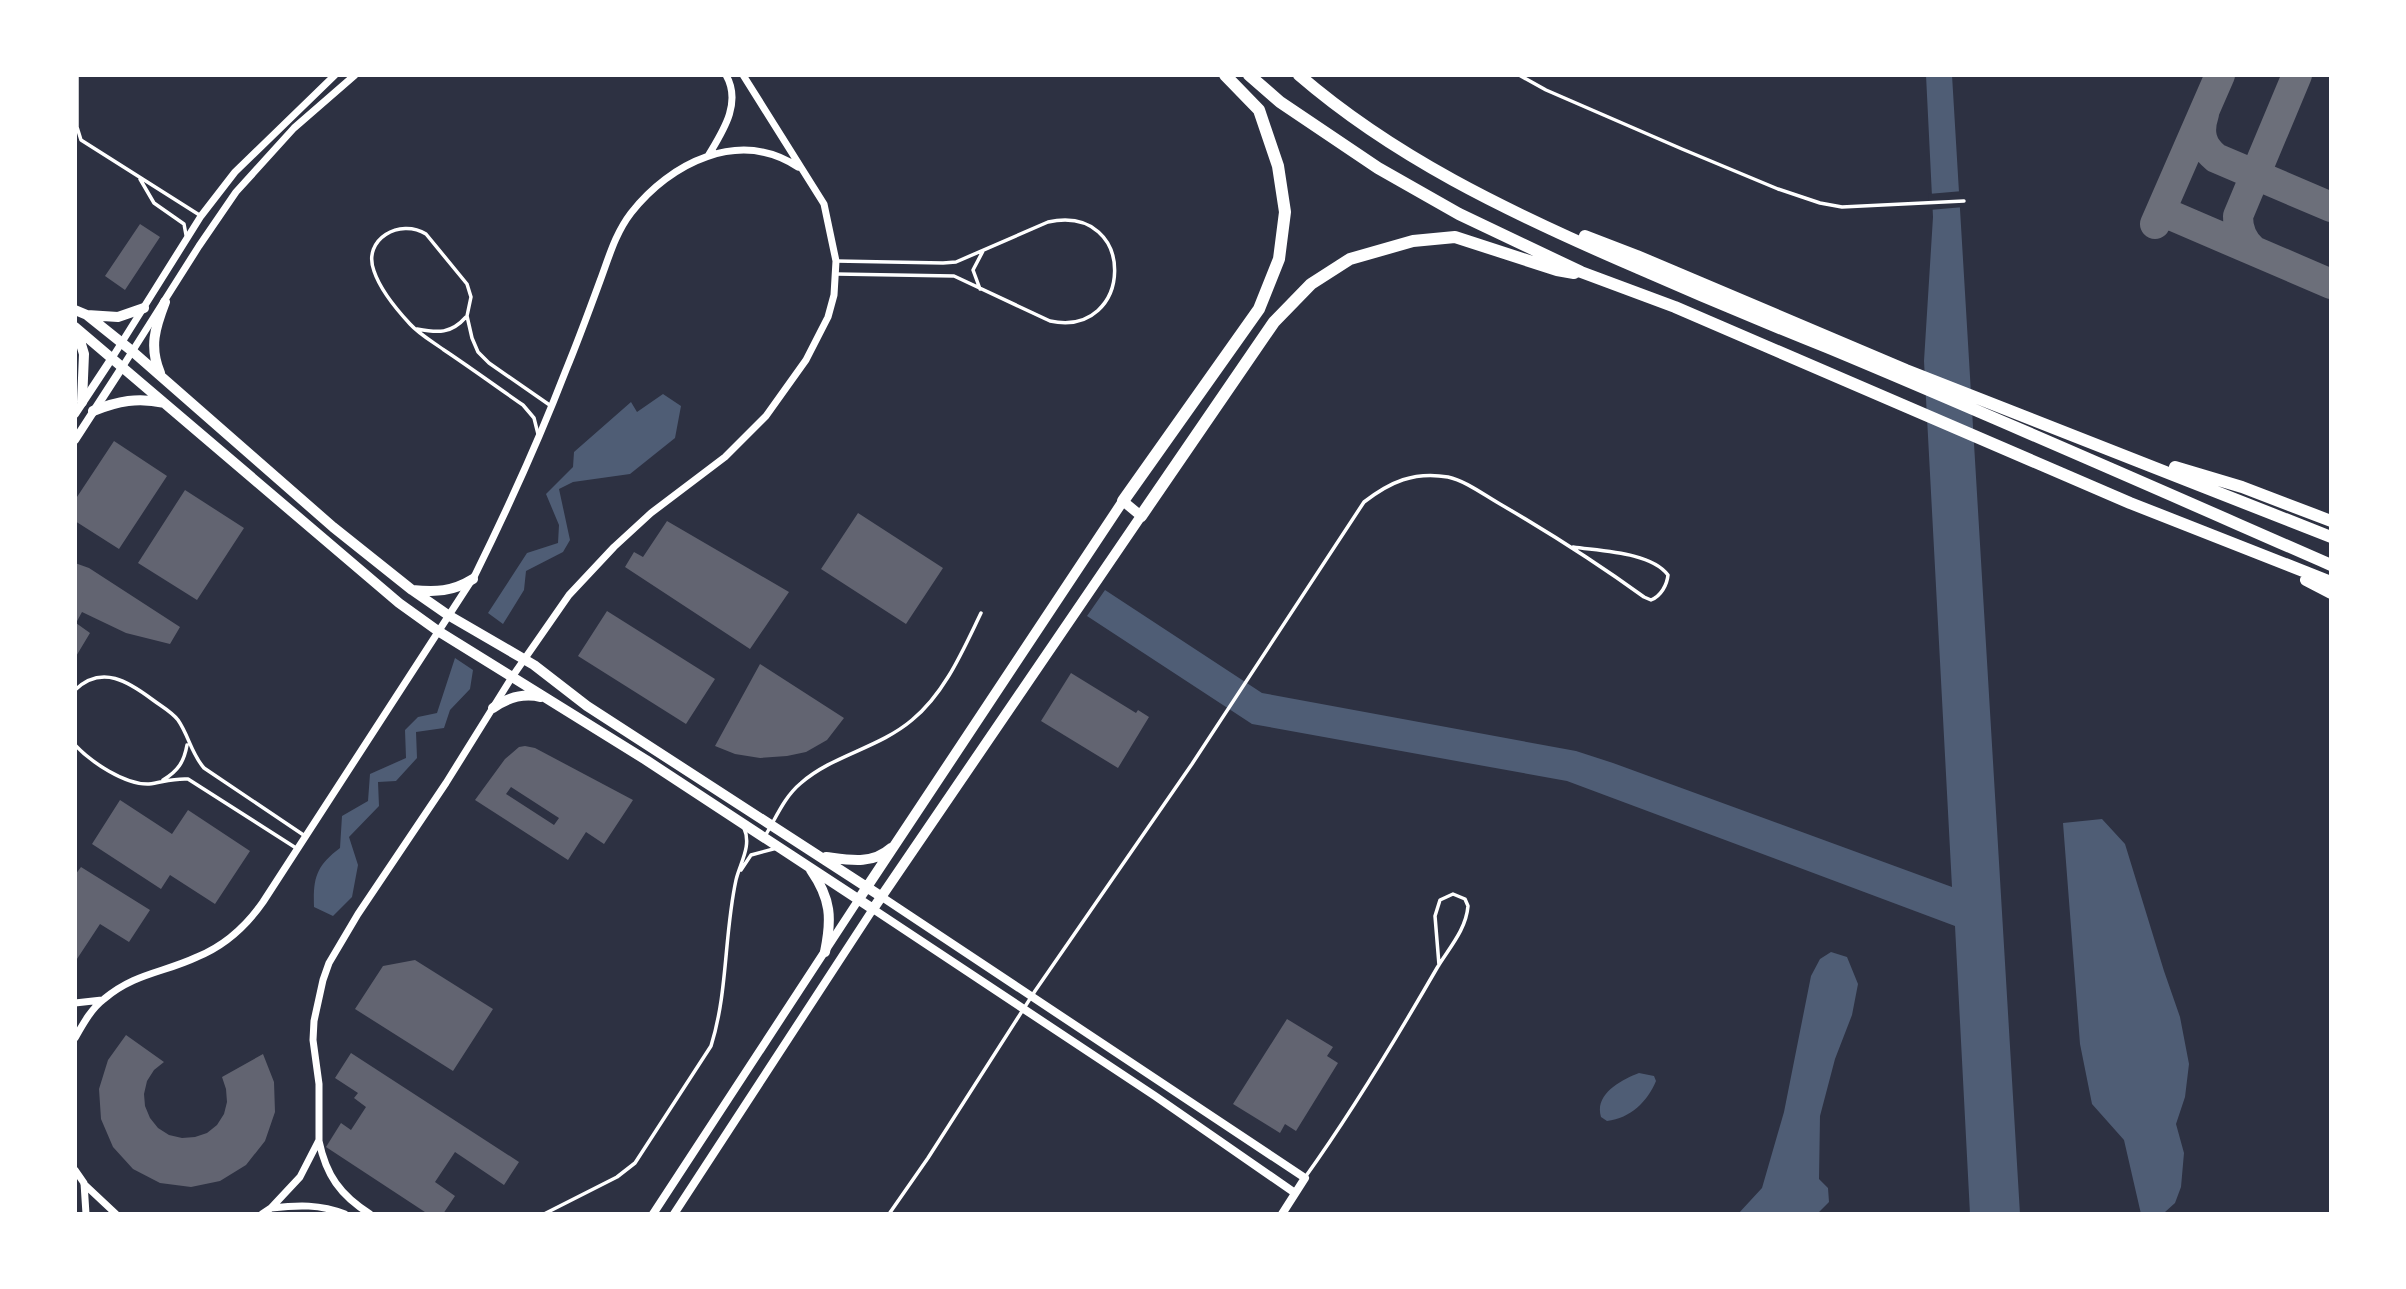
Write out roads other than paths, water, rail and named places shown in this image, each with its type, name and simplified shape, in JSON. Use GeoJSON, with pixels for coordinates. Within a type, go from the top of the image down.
{"type":"FeatureCollection","features":[{"type":"Feature","properties":{"kind":"highway"},"geometry":{"type":"LineString","coordinates":[[1123,502],[1259,309],[1279,259],[1285,212],[1278,166],[1259,110],[1225,75]]}},
{"type":"Feature","properties":{"kind":"highway"},"geometry":{"type":"LineString","coordinates":[[1249,75],[1280,102],[1378,168],[1459,214],[1581,272],[1675,307],[2130,503],[2331,582]]}},
{"type":"Feature","properties":{"kind":"highway"},"geometry":{"type":"LineString","coordinates":[[1299,75],[1334,106],[1400,150],[1470,190],[1641,269],[1905,375],[1981,399],[2331,537]]}},
{"type":"Feature","properties":{"kind":"highway"},"geometry":{"type":"LineString","coordinates":[[1141,516],[1274,322],[1311,284],[1350,259],[1413,241],[1455,237],[1557,270],[1581,272]]}},
{"type":"Feature","properties":{"kind":"highway"},"geometry":{"type":"LineString","coordinates":[[1905,375],[1982,414],[2331,565]]}},
{"type":"Feature","properties":{"kind":"highway"},"geometry":{"type":"LineString","coordinates":[[2098,444],[2242,487],[2331,521]]}},
{"type":"Feature","properties":{"kind":"highway"},"geometry":{"type":"LineString","coordinates":[[2255,554],[2331,593]]}},
{"type":"Feature","properties":{"kind":"main road"},"geometry":{"type":"LineString","coordinates":[[161,377],[155,362],[153,340],[165,303]]}},
{"type":"Feature","properties":{"kind":"main road"},"geometry":{"type":"LineString","coordinates":[[87,316],[118,317],[144,308]]}},
{"type":"Feature","properties":{"kind":"main road"},"geometry":{"type":"LineString","coordinates":[[75,310],[87,316],[132,351],[333,527],[412,590],[448,615],[524,659],[587,706],[882,897]]}},
{"type":"Feature","properties":{"kind":"main road"},"geometry":{"type":"LineString","coordinates":[[76,328],[368,578],[438,631],[873,909],[1141,516],[1123,502],[859,899]]}},
{"type":"Feature","properties":{"kind":"main road"},"geometry":{"type":"LineString","coordinates":[[76,328],[82,340],[84,354],[82,402]]}},
{"type":"Feature","properties":{"kind":"main road"},"geometry":{"type":"LineString","coordinates":[[93,411],[128,400],[144,399],[165,404]]}},
{"type":"Feature","properties":{"kind":"main road"},"geometry":{"type":"LineString","coordinates":[[412,590],[435,592],[454,589],[473,579]]}},
{"type":"Feature","properties":{"kind":"main road"},"geometry":{"type":"LineString","coordinates":[[493,708],[512,697],[533,695],[545,698]]}},
{"type":"Feature","properties":{"kind":"main road"},"geometry":{"type":"LineString","coordinates":[[822,857],[871,859],[885,854],[898,841]]}},
{"type":"Feature","properties":{"kind":"main road"},"geometry":{"type":"LineString","coordinates":[[808,867],[828,902],[830,925],[825,952]]}},
{"type":"Feature","properties":{"kind":"street"},"geometry":{"type":"LineString","coordinates":[[75,414],[201,216],[235,172],[335,75]]}},
{"type":"Feature","properties":{"kind":"street"},"geometry":{"type":"LineString","coordinates":[[75,440],[236,192],[294,128],[355,75]]}},
{"type":"Feature","properties":{"kind":"street"},"geometry":{"type":"LineString","coordinates":[[708,156],[722,133],[732,104],[733,92],[726,75]]}},
{"type":"Feature","properties":{"kind":"street"},"geometry":{"type":"LineString","coordinates":[[370,1214],[344,1194],[332,1179],[324,1164],[319,1140],[319,1084],[313,1040],[319,996],[329,963],[512,677],[569,595],[614,547],[651,513],[724,457],[766,416],[806,360],[828,317],[834,295],[836,261],[824,204],[743,75]]}},
{"type":"Feature","properties":{"kind":"street"},"geometry":{"type":"LineString","coordinates":[[75,1038],[102,1000],[123,985],[149,972],[199,957],[239,930],[263,902],[473,579],[539,436],[614,240],[631,214],[648,194],[684,168],[724,150],[764,150],[782,156],[801,169]]}},
{"type":"Feature","properties":{"kind":"street"},"geometry":{"type":"LineString","coordinates":[[882,897],[1305,1178],[1282,1214]]}},
{"type":"Feature","properties":{"kind":"street"},"geometry":{"type":"LineString","coordinates":[[653,1214],[859,899]]}},
{"type":"Feature","properties":{"kind":"street"},"geometry":{"type":"LineString","coordinates":[[674,1214],[873,909],[1155,1096],[1295,1193]]}},
{"type":"Feature","properties":{"kind":"street"},"geometry":{"type":"LineString","coordinates":[[75,1003],[102,1000]]}},
{"type":"Feature","properties":{"kind":"street"},"geometry":{"type":"LineString","coordinates":[[262,1214],[300,1177],[319,1140]]}},
{"type":"Feature","properties":{"kind":"street"},"geometry":{"type":"LineString","coordinates":[[75,1170],[83,1183],[116,1214]]}},
{"type":"Feature","properties":{"kind":"street"},"geometry":{"type":"LineString","coordinates":[[83,1183],[86,1214]]}},
{"type":"Feature","properties":{"kind":"street"},"geometry":{"type":"LineString","coordinates":[[271,1208],[321,1206],[345,1214]]}},
{"type":"Feature","properties":{"kind":"lane"},"geometry":{"type":"LineString","coordinates":[[77,75],[77,127],[81,140],[201,216]]}},
{"type":"Feature","properties":{"kind":"lane"},"geometry":{"type":"LineString","coordinates":[[1519,75],[1546,90],[1694,154],[1778,189],[1820,203],[1842,207],[1964,201]]}},
{"type":"Feature","properties":{"kind":"lane"},"geometry":{"type":"LineString","coordinates":[[136,175],[154,203],[184,224],[187,237]]}},
{"type":"Feature","properties":{"kind":"lane"},"geometry":{"type":"LineString","coordinates":[[836,261],[956,262],[1048,222],[1077,220],[1092,226],[1105,237],[1112,250],[1114,279],[1104,304],[1091,317],[1078,323],[1050,321],[965,280],[943,274],[836,274]]}},
{"type":"Feature","properties":{"kind":"lane"},"geometry":{"type":"LineString","coordinates":[[539,436],[534,418],[523,405],[415,329],[374,271],[373,250],[377,242],[393,230],[417,228],[426,234],[467,284],[471,297],[467,316],[478,352],[489,363],[551,407]]}},
{"type":"Feature","properties":{"kind":"lane"},"geometry":{"type":"LineString","coordinates":[[981,290],[973,270],[983,251]]}},
{"type":"Feature","properties":{"kind":"lane"},"geometry":{"type":"LineString","coordinates":[[415,329],[436,333],[449,332],[457,328],[467,316]]}},
{"type":"Feature","properties":{"kind":"lane"},"geometry":{"type":"LineString","coordinates":[[889,1214],[1364,502],[1385,486],[1415,477],[1449,478],[1469,486],[1573,547],[1644,597],[1651,600],[1658,597],[1668,580],[1665,570],[1643,558],[1573,547]]}},
{"type":"Feature","properties":{"kind":"lane"},"geometry":{"type":"LineString","coordinates":[[764,838],[799,784],[815,772],[881,740],[914,719],[956,663],[981,613]]}},
{"type":"Feature","properties":{"kind":"lane"},"geometry":{"type":"LineString","coordinates":[[75,690],[91,679],[116,678],[128,681],[176,717],[195,758],[204,768],[305,836]]}},
{"type":"Feature","properties":{"kind":"lane"},"geometry":{"type":"LineString","coordinates":[[161,781],[175,772],[181,764],[187,743]]}},
{"type":"Feature","properties":{"kind":"lane"},"geometry":{"type":"LineString","coordinates":[[75,745],[122,779],[149,783],[176,778],[188,779],[297,848]]}},
{"type":"Feature","properties":{"kind":"lane"},"geometry":{"type":"LineString","coordinates":[[544,1214],[618,1177],[635,1163],[711,1046],[721,998],[738,875],[747,846],[747,835],[741,823]]}},
{"type":"Feature","properties":{"kind":"lane"},"geometry":{"type":"LineString","coordinates":[[738,875],[751,855],[779,848]]}},
{"type":"Feature","properties":{"kind":"lane"},"geometry":{"type":"LineString","coordinates":[[1305,1178],[1344,1123],[1401,1033],[1458,936],[1468,910],[1465,899],[1453,894],[1440,900],[1435,916],[1439,965]]}},
{"type":"Feature","properties":{"kind":"water"},"geometry":{"type":"Polygon","coordinates":[[[1926,75],[1952,75],[2020,1214],[1970,1214],[1955,926],[1567,781],[1252,724],[1087,616],[1105,590],[1262,693],[1576,751],[1952,887],[1924,361],[1933,217],[1926,75]]]}},
{"type":"Feature","properties":{"kind":"water"},"geometry":{"type":"Polygon","coordinates":[[[663,394],[681,406],[675,438],[630,474],[573,482],[559,489],[570,540],[563,552],[526,571],[524,590],[503,624],[488,613],[527,553],[558,543],[559,525],[546,494],[573,467],[574,452],[631,402],[637,412],[663,394]]]}},
{"type":"Feature","properties":{"kind":"water"},"geometry":{"type":"Polygon","coordinates":[[[455,658],[473,670],[470,689],[450,710],[444,728],[416,732],[417,758],[396,781],[378,782],[379,806],[349,837],[358,865],[352,897],[333,916],[314,907],[314,888],[318,873],[340,848],[342,816],[368,801],[370,774],[406,758],[405,730],[418,717],[437,713],[455,658]]]}},
{"type":"Feature","properties":{"kind":"water"},"geometry":{"type":"Polygon","coordinates":[[[2102,819],[2125,844],[2180,1017],[2189,1064],[2185,1097],[2176,1124],[2184,1153],[2181,1187],[2175,1203],[2165,1212],[2141,1214],[2124,1140],[2092,1104],[2080,1044],[2063,823],[2102,819]]]}},
{"type":"Feature","properties":{"kind":"water"},"geometry":{"type":"Polygon","coordinates":[[[1831,952],[1847,957],[1858,984],[1852,1015],[1835,1059],[1820,1116],[1819,1179],[1828,1188],[1829,1202],[1817,1214],[1738,1214],[1762,1188],[1784,1112],[1811,976],[1820,959],[1831,952]]]}},
{"type":"Feature","properties":{"kind":"water"},"geometry":{"type":"Polygon","coordinates":[[[1639,1073],[1654,1076],[1656,1081],[1643,1102],[1631,1113],[1616,1119],[1607,1121],[1601,1117],[1601,1101],[1605,1095],[1617,1084],[1639,1073]]]}}]}
